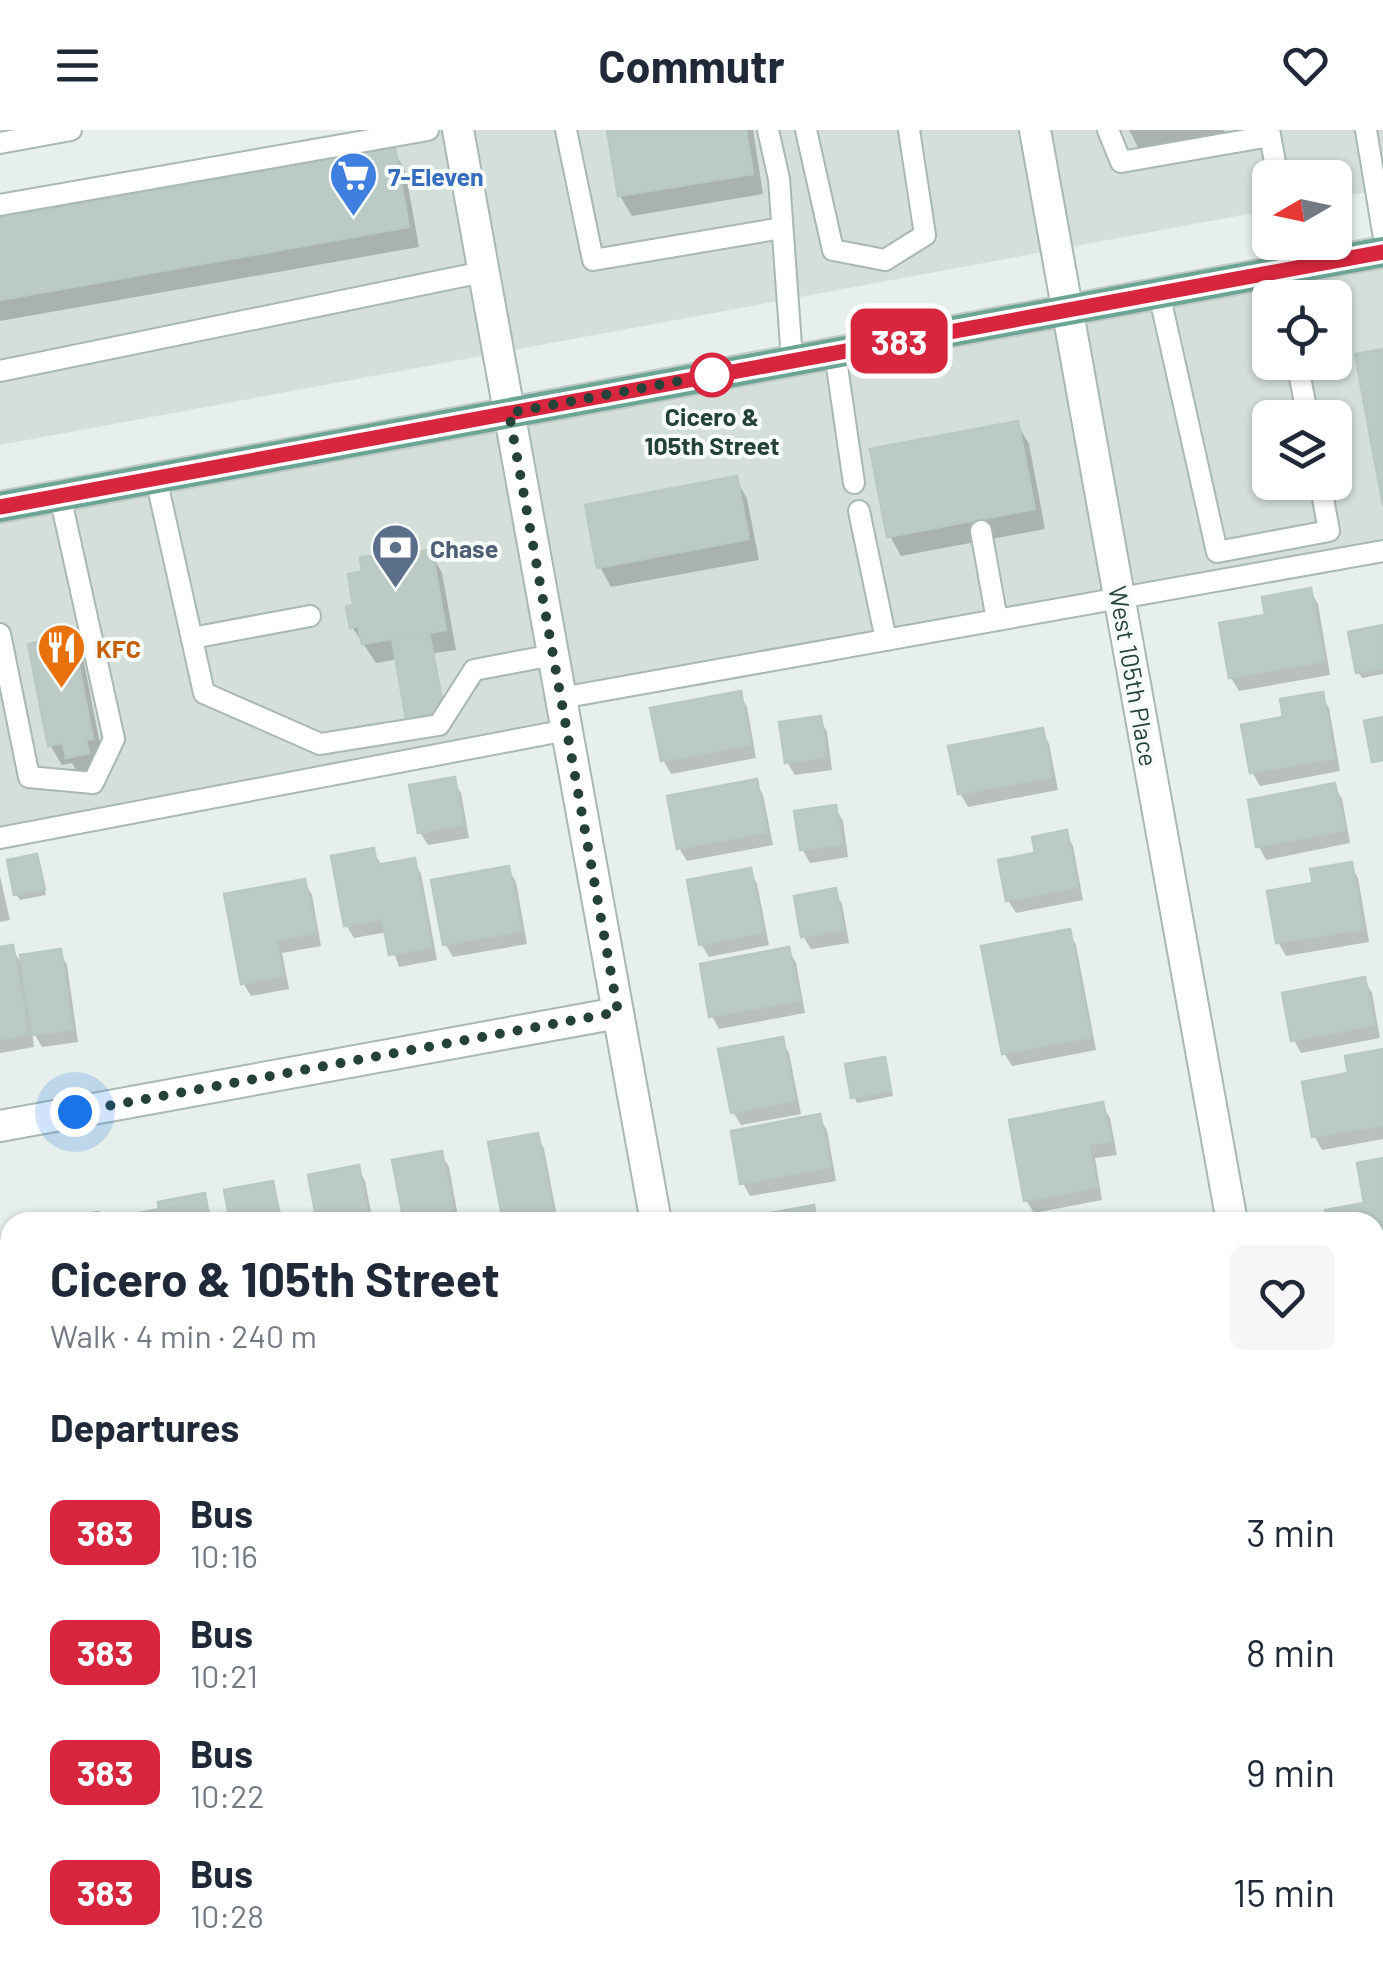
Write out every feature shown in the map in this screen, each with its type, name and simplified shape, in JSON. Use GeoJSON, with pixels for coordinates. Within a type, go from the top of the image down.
{"type":"FeatureCollection","features":[{"type":"Feature","properties":{"kind":"main road"},"geometry":{"type":"LineString","coordinates":[[0,507],[1383,252]]}},
{"type":"Feature","properties":{"kind":"street"},"geometry":{"type":"LineString","coordinates":[[458,130],[654,1212]]}},
{"type":"Feature","properties":{"kind":"street","name":"West 105th Place"},"geometry":{"type":"LineString","coordinates":[[1035,130],[1230,1212]]}},
{"type":"Feature","properties":{"kind":"street"},"geometry":{"type":"LineString","coordinates":[[0,1126],[618,1012]]}},
{"type":"Feature","properties":{"kind":"lane"},"geometry":{"type":"LineString","coordinates":[[0,143],[71,130]]}},
{"type":"Feature","properties":{"kind":"lane"},"geometry":{"type":"LineString","coordinates":[[0,205],[428,130]]}},
{"type":"Feature","properties":{"kind":"lane"},"geometry":{"type":"LineString","coordinates":[[566,130],[593,260],[782,228]]}},
{"type":"Feature","properties":{"kind":"lane"},"geometry":{"type":"LineString","coordinates":[[768,130],[782,228],[792,360]]}},
{"type":"Feature","properties":{"kind":"lane"},"geometry":{"type":"LineString","coordinates":[[806,130],[833,250],[885,260],[925,236],[909,130]]}},
{"type":"Feature","properties":{"kind":"lane"},"geometry":{"type":"LineString","coordinates":[[1108,130],[1121,162],[1270,133],[1275,160]]}},
{"type":"Feature","properties":{"kind":"lane"},"geometry":{"type":"LineString","coordinates":[[1120,130],[1122,142],[1143,158]]}},
{"type":"Feature","properties":{"kind":"lane"},"geometry":{"type":"LineString","coordinates":[[1366,130],[1383,232]]}},
{"type":"Feature","properties":{"kind":"lane"},"geometry":{"type":"LineString","coordinates":[[0,372],[483,272]]}},
{"type":"Feature","properties":{"kind":"lane"},"geometry":{"type":"LineString","coordinates":[[1159,293],[1217,552],[1329,530],[1323,500]]}},
{"type":"Feature","properties":{"kind":"lane"},"geometry":{"type":"LineString","coordinates":[[835,352],[854,482]]}},
{"type":"Feature","properties":{"kind":"lane"},"geometry":{"type":"LineString","coordinates":[[156,478],[204,694],[320,744],[440,725],[474,670],[553,655]]}},
{"type":"Feature","properties":{"kind":"lane"},"geometry":{"type":"LineString","coordinates":[[0,634],[29,777],[94,782],[114,739],[60,496]]}},
{"type":"Feature","properties":{"kind":"lane"},"geometry":{"type":"LineString","coordinates":[[859,511],[886,640]]}},
{"type":"Feature","properties":{"kind":"lane"},"geometry":{"type":"LineString","coordinates":[[981,531],[997,620]]}},
{"type":"Feature","properties":{"kind":"lane"},"geometry":{"type":"LineString","coordinates":[[561,698],[1383,551]]}},
{"type":"Feature","properties":{"kind":"lane"},"geometry":{"type":"LineString","coordinates":[[192,638],[310,616]]}},
{"type":"Feature","properties":{"kind":"lane"},"geometry":{"type":"LineString","coordinates":[[0,838],[567,730]]}},
{"type":"Feature","properties":{"kind":"shaded area"},"geometry":{"type":"Polygon","coordinates":[[[428,130],[1383,130],[1383,189],[1352,195],[1352,160],[1252,160],[1252,213],[0,445],[0,205],[428,130]]]}},
{"type":"Feature","properties":{"kind":"shaded area"},"geometry":{"type":"Polygon","coordinates":[[[1383,252],[1383,551],[562,698],[567,730],[0,838],[0,507],[1383,252]]]}},
{"type":"Feature","properties":{"kind":"building"},"geometry":{"type":"Polygon","coordinates":[[[607,130],[746,130],[753,174],[618,196],[607,130]]]}},
{"type":"Feature","properties":{"kind":"building"},"geometry":{"type":"Polygon","coordinates":[[[395,147],[409,227],[0,300],[0,218],[395,147]]]}},
{"type":"Feature","properties":{"kind":"building"},"geometry":{"type":"Polygon","coordinates":[[[1383,349],[1383,506],[1355,354],[1383,349]]]}},
{"type":"Feature","properties":{"kind":"building"},"geometry":{"type":"Polygon","coordinates":[[[1018,421],[1035,509],[887,537],[870,449],[1018,421]]]}},
{"type":"Feature","properties":{"kind":"building"},"geometry":{"type":"Polygon","coordinates":[[[737,476],[749,539],[597,568],[585,505],[737,476]]]}},
{"type":"Feature","properties":{"kind":"building","name":"Chase"},"geometry":{"type":"Polygon","coordinates":[[[432,550],[446,630],[362,644],[358,626],[350,628],[346,607],[353,605],[348,574],[362,572],[360,557],[432,550]]]}},
{"type":"Feature","properties":{"kind":"building"},"geometry":{"type":"Polygon","coordinates":[[[1311,588],[1324,661],[1229,678],[1219,623],[1265,615],[1262,597],[1311,588]]]}},
{"type":"Feature","properties":{"kind":"building"},"geometry":{"type":"Polygon","coordinates":[[[1383,625],[1383,668],[1356,673],[1348,632],[1383,625]]]}},
{"type":"Feature","properties":{"kind":"building"},"geometry":{"type":"Polygon","coordinates":[[[429,632],[444,711],[406,719],[392,639],[429,632]]]}},
{"type":"Feature","properties":{"kind":"building","name":"KFC"},"geometry":{"type":"Polygon","coordinates":[[[73,635],[93,739],[86,740],[89,753],[66,758],[63,743],[48,746],[28,644],[73,635]]]}},
{"type":"Feature","properties":{"kind":"building"},"geometry":{"type":"Polygon","coordinates":[[[741,691],[750,745],[661,761],[650,708],[741,691]]]}},
{"type":"Feature","properties":{"kind":"building"},"geometry":{"type":"Polygon","coordinates":[[[1323,692],[1334,758],[1250,773],[1241,725],[1283,717],[1280,699],[1323,692]]]}},
{"type":"Feature","properties":{"kind":"building"},"geometry":{"type":"Polygon","coordinates":[[[821,716],[826,757],[785,763],[779,722],[821,716]]]}},
{"type":"Feature","properties":{"kind":"building"},"geometry":{"type":"Polygon","coordinates":[[[1383,717],[1383,760],[1372,762],[1364,721],[1383,717]]]}},
{"type":"Feature","properties":{"kind":"building"},"geometry":{"type":"Polygon","coordinates":[[[1043,728],[1052,777],[958,794],[948,746],[1043,728]]]}},
{"type":"Feature","properties":{"kind":"building"},"geometry":{"type":"Polygon","coordinates":[[[455,777],[463,825],[418,833],[409,785],[455,777]]]}},
{"type":"Feature","properties":{"kind":"building"},"geometry":{"type":"Polygon","coordinates":[[[757,779],[767,832],[677,849],[667,796],[757,779]]]}},
{"type":"Feature","properties":{"kind":"building"},"geometry":{"type":"Polygon","coordinates":[[[1335,783],[1345,830],[1256,847],[1248,800],[1335,783]]]}},
{"type":"Feature","properties":{"kind":"building"},"geometry":{"type":"Polygon","coordinates":[[[836,805],[842,844],[800,850],[794,811],[836,805]]]}},
{"type":"Feature","properties":{"kind":"building"},"geometry":{"type":"Polygon","coordinates":[[[1067,830],[1078,887],[1006,901],[998,860],[1035,853],[1032,837],[1067,830]]]}},
{"type":"Feature","properties":{"kind":"building"},"geometry":{"type":"Polygon","coordinates":[[[374,848],[377,865],[415,858],[431,947],[389,955],[382,919],[344,926],[331,856],[374,848]]]}},
{"type":"Feature","properties":{"kind":"building"},"geometry":{"type":"Polygon","coordinates":[[[37,854],[45,889],[14,895],[7,860],[37,854]]]}},
{"type":"Feature","properties":{"kind":"building"},"geometry":{"type":"Polygon","coordinates":[[[1352,862],[1363,929],[1276,943],[1267,891],[1313,883],[1310,869],[1352,862]]]}},
{"type":"Feature","properties":{"kind":"building"},"geometry":{"type":"Polygon","coordinates":[[[509,866],[521,931],[443,945],[431,880],[509,866]]]}},
{"type":"Feature","properties":{"kind":"building"},"geometry":{"type":"Polygon","coordinates":[[[751,868],[763,932],[699,945],[687,880],[751,868]]]}},
{"type":"Feature","properties":{"kind":"building"},"geometry":{"type":"Polygon","coordinates":[[[305,879],[316,933],[276,940],[283,976],[241,984],[224,894],[305,879]]]}},
{"type":"Feature","properties":{"kind":"building"},"geometry":{"type":"Polygon","coordinates":[[[836,888],[843,930],[801,937],[794,896],[836,888]]]}},
{"type":"Feature","properties":{"kind":"building"},"geometry":{"type":"Polygon","coordinates":[[[1070,929],[1091,1037],[1002,1054],[981,946],[1070,929]]]}},
{"type":"Feature","properties":{"kind":"building"},"geometry":{"type":"Polygon","coordinates":[[[13,945],[28,1034],[0,1039],[0,947],[13,945]]]}},
{"type":"Feature","properties":{"kind":"building"},"geometry":{"type":"Polygon","coordinates":[[[789,947],[800,1000],[709,1017],[700,964],[789,947]]]}},
{"type":"Feature","properties":{"kind":"building"},"geometry":{"type":"Polygon","coordinates":[[[61,949],[72,1029],[32,1035],[20,955],[61,949]]]}},
{"type":"Feature","properties":{"kind":"building"},"geometry":{"type":"Polygon","coordinates":[[[1365,977],[1374,1025],[1291,1041],[1282,993],[1365,977]]]}},
{"type":"Feature","properties":{"kind":"building"},"geometry":{"type":"Polygon","coordinates":[[[783,1037],[795,1100],[731,1113],[718,1049],[783,1037]]]}},
{"type":"Feature","properties":{"kind":"building"},"geometry":{"type":"Polygon","coordinates":[[[1383,1049],[1383,1125],[1312,1137],[1302,1082],[1348,1073],[1345,1056],[1383,1049]]]}},
{"type":"Feature","properties":{"kind":"building"},"geometry":{"type":"Polygon","coordinates":[[[885,1057],[891,1090],[851,1098],[845,1064],[885,1057]]]}},
{"type":"Feature","properties":{"kind":"building"},"geometry":{"type":"Polygon","coordinates":[[[1103,1102],[1111,1141],[1089,1145],[1097,1187],[1024,1201],[1009,1120],[1103,1102]]]}},
{"type":"Feature","properties":{"kind":"building"},"geometry":{"type":"Polygon","coordinates":[[[820,1114],[830,1167],[740,1184],[731,1131],[820,1114]]]}},
{"type":"Feature","properties":{"kind":"building"},"geometry":{"type":"Polygon","coordinates":[[[538,1133],[553,1212],[501,1212],[488,1142],[538,1133]]]}},
{"type":"Feature","properties":{"kind":"building"},"geometry":{"type":"Polygon","coordinates":[[[442,1151],[453,1212],[402,1212],[392,1160],[442,1151]]]}},
{"type":"Feature","properties":{"kind":"building"},"geometry":{"type":"Polygon","coordinates":[[[1383,1158],[1383,1212],[1325,1212],[1364,1203],[1357,1163],[1383,1158]]]}},
{"type":"Feature","properties":{"kind":"building"},"geometry":{"type":"Polygon","coordinates":[[[359,1165],[367,1212],[315,1212],[308,1175],[359,1165]]]}},
{"type":"Feature","properties":{"kind":"building"},"geometry":{"type":"Polygon","coordinates":[[[273,1181],[279,1212],[228,1212],[224,1190],[273,1181]]]}},
{"type":"Feature","properties":{"kind":"building"},"geometry":{"type":"Polygon","coordinates":[[[205,1193],[208,1212],[144,1212],[159,1209],[158,1202],[205,1193]]]}},
{"type":"Feature","properties":{"kind":"building"},"geometry":{"type":"Polygon","coordinates":[[[814,1205],[815,1212],[776,1212],[814,1205]]]}},
{"type":"Feature","properties":{"kind":"bus line","name":"383"},"geometry":{"type":"LineString","coordinates":[[0,507],[1383,252]]}},
{"type":"Feature","properties":{"kind":"place","name":"7-Eleven"},"geometry":{"type":"Point","coordinates":[353,218]}},
{"type":"Feature","properties":{"kind":"place","name":"Cicero & 105th Street"},"geometry":{"type":"Point","coordinates":[712,375]}},
{"type":"Feature","properties":{"kind":"place","name":"Chase"},"geometry":{"type":"Point","coordinates":[395,590]}},
{"type":"Feature","properties":{"kind":"place","name":"KFC"},"geometry":{"type":"Point","coordinates":[61,690]}},
{"type":"Feature","properties":{"kind":"route"},"geometry":{"type":"LineString","coordinates":[[75,1112],[618,1012],[509,413],[712,375]]}}]}
